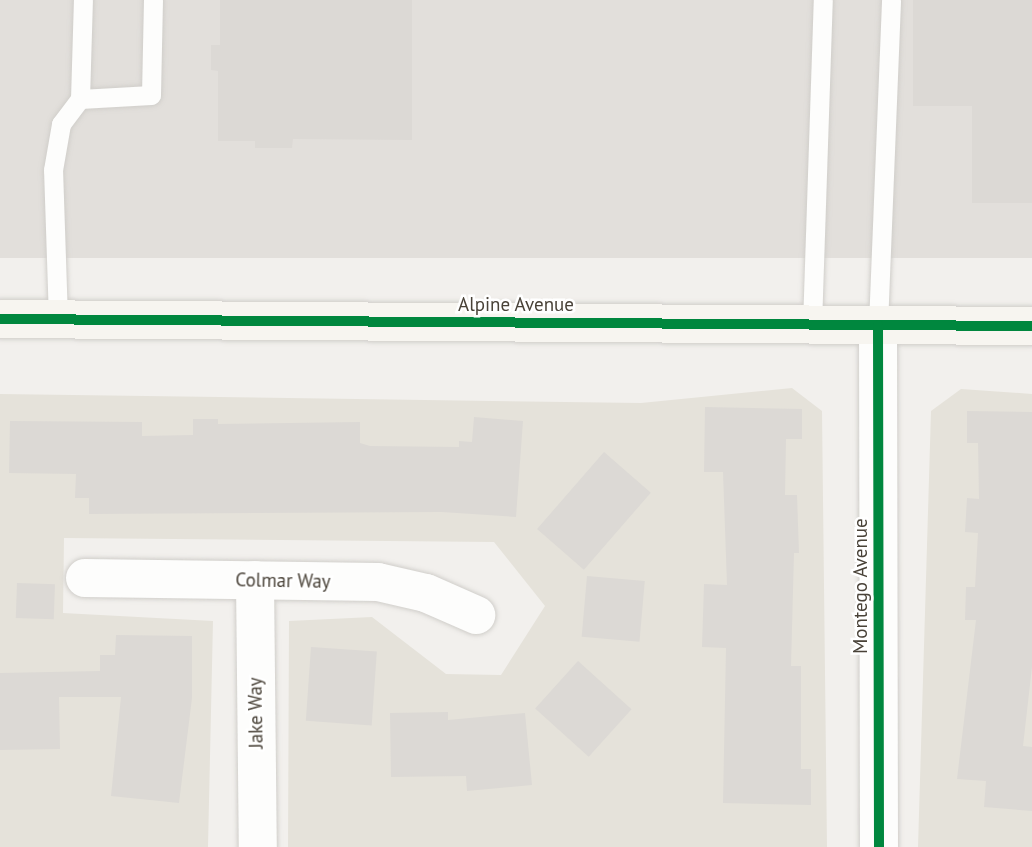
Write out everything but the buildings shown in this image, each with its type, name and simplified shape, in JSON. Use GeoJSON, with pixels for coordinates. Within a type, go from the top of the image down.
{"type":"FeatureCollection","features":[{"type":"Feature","properties":{"kind":"street","name":"Alpine Avenue"},"geometry":{"type":"LineString","coordinates":[[0,319],[1032,326]]}},
{"type":"Feature","properties":{"kind":"street","name":"Montego Avenue"},"geometry":{"type":"LineString","coordinates":[[878,325],[879,847]]}},
{"type":"Feature","properties":{"kind":"street","name":"Colmar Way"},"geometry":{"type":"LineString","coordinates":[[85,578],[378,582],[426,593],[476,615]]}},
{"type":"Feature","properties":{"kind":"street","name":"Jake Way"},"geometry":{"type":"LineString","coordinates":[[255,580],[258,847]]}},
{"type":"Feature","properties":{"kind":"lane"},"geometry":{"type":"LineString","coordinates":[[58,319],[53,170],[61,124],[80,99],[83,0]]}},
{"type":"Feature","properties":{"kind":"lane"},"geometry":{"type":"LineString","coordinates":[[80,99],[151,96],[153,0]]}},
{"type":"Feature","properties":{"kind":"lane"},"geometry":{"type":"LineString","coordinates":[[812,325],[823,0]]}},
{"type":"Feature","properties":{"kind":"lane"},"geometry":{"type":"LineString","coordinates":[[878,325],[891,0]]}},
{"type":"Feature","properties":{"kind":"shaded area"},"geometry":{"type":"Polygon","coordinates":[[[0,0],[1032,0],[1032,258],[0,258],[0,0]]]}},
{"type":"Feature","properties":{"kind":"shaded area"},"geometry":{"type":"Polygon","coordinates":[[[792,388],[822,411],[827,847],[288,847],[289,621],[372,617],[446,674],[501,675],[545,606],[494,542],[64,538],[63,613],[213,621],[208,847],[0,847],[0,394],[641,403],[792,388]]]}},
{"type":"Feature","properties":{"kind":"shaded area"},"geometry":{"type":"Polygon","coordinates":[[[961,389],[1032,394],[1032,847],[918,847],[931,411],[961,389]]]}},
{"type":"Feature","properties":{"kind":"cycle path"},"geometry":{"type":"LineString","coordinates":[[0,319],[1032,326]]}},
{"type":"Feature","properties":{"kind":"cycle path"},"geometry":{"type":"LineString","coordinates":[[878,325],[879,847]]}}]}
